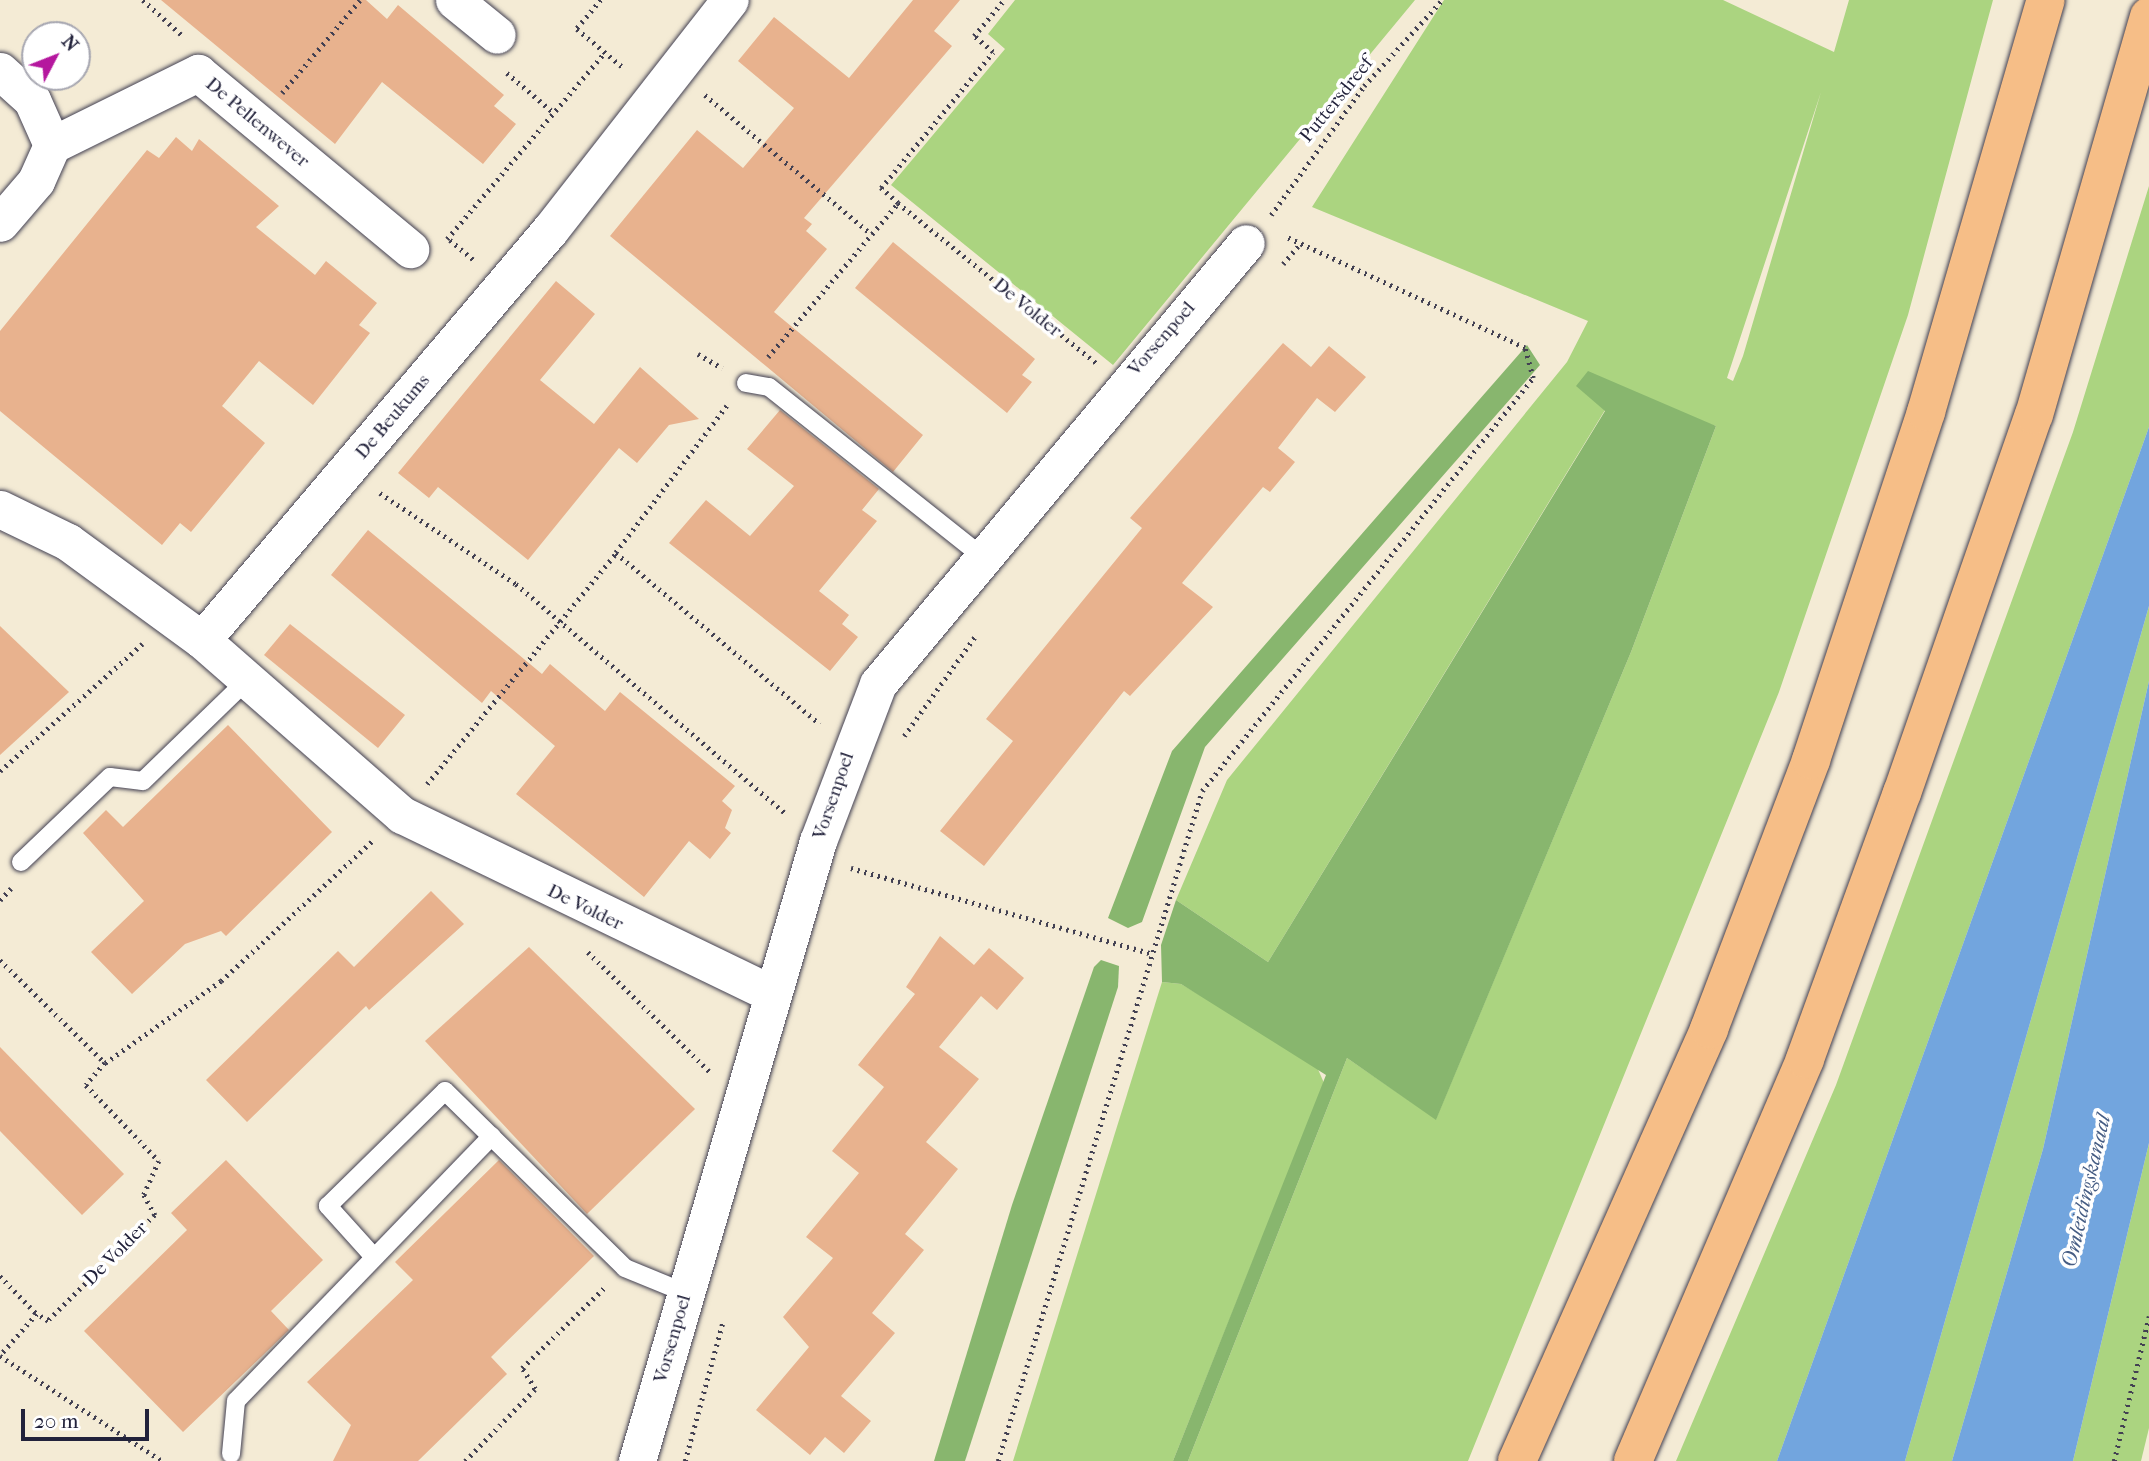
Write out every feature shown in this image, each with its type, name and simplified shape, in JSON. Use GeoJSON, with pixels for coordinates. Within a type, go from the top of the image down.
{"type":"FeatureCollection","features":[{"type":"Feature","properties":{"kind":"highway"},"geometry":{"type":"LineString","coordinates":[[1517,1461],[1709,1029],[1811,760],[1926,412],[2046,0]]}},
{"type":"Feature","properties":{"kind":"highway"},"geometry":{"type":"LineString","coordinates":[[1633,1461],[1805,1059],[1902,793],[2034,415],[2149,16]]}},
{"type":"Feature","properties":{"kind":"street"},"geometry":{"type":"LineString","coordinates":[[454,0],[497,35]]}},
{"type":"Feature","properties":{"kind":"street","name":"De Beukums"},"geometry":{"type":"LineString","coordinates":[[202,640],[347,472],[669,84],[730,0]]}},
{"type":"Feature","properties":{"kind":"street"},"geometry":{"type":"LineString","coordinates":[[0,71],[32,100],[52,145],[36,181],[0,223]]}},
{"type":"Feature","properties":{"kind":"street","name":"De Pellenwever"},"geometry":{"type":"LineString","coordinates":[[52,145],[198,73],[410,249]]}},
{"type":"Feature","properties":{"kind":"street","name":"Vorsenpoel"},"geometry":{"type":"LineString","coordinates":[[637,1461],[818,841],[878,684],[980,555],[1123,385],[1261,233]]}},
{"type":"Feature","properties":{"kind":"street"},"geometry":{"type":"LineString","coordinates":[[0,509],[68,542],[202,640]]}},
{"type":"Feature","properties":{"kind":"street","name":"De Volder"},"geometry":{"type":"LineString","coordinates":[[202,640],[244,684],[402,815],[571,902],[772,994]]}},
{"type":"Feature","properties":{"kind":"lane"},"geometry":{"type":"LineString","coordinates":[[747,383],[769,387],[980,555]]}},
{"type":"Feature","properties":{"kind":"lane"},"geometry":{"type":"LineString","coordinates":[[21,862],[110,777],[143,781],[244,684]]}},
{"type":"Feature","properties":{"kind":"lane"},"geometry":{"type":"LineString","coordinates":[[374,1257],[328,1206],[445,1091],[625,1268],[686,1293]]}},
{"type":"Feature","properties":{"kind":"lane"},"geometry":{"type":"LineString","coordinates":[[231,1454],[236,1401],[492,1136]]}},
{"type":"Feature","properties":{"kind":"path"},"geometry":{"type":"LineString","coordinates":[[143,0],[194,44],[198,73]]}},
{"type":"Feature","properties":{"kind":"path"},"geometry":{"type":"LineString","coordinates":[[258,123],[360,0]]}},
{"type":"Feature","properties":{"kind":"path"},"geometry":{"type":"LineString","coordinates":[[601,0],[577,29],[604,53],[669,84],[871,233]]}},
{"type":"Feature","properties":{"kind":"path","name":"Puttersdreef"},"geometry":{"type":"LineString","coordinates":[[1261,233],[1364,86],[1442,0]]}},
{"type":"Feature","properties":{"kind":"path"},"geometry":{"type":"LineString","coordinates":[[410,249],[426,231],[450,240],[604,53]]}},
{"type":"Feature","properties":{"kind":"path","name":"De Volder"},"geometry":{"type":"LineString","coordinates":[[898,203],[1123,385]]}},
{"type":"Feature","properties":{"kind":"path"},"geometry":{"type":"LineString","coordinates":[[998,1461],[1202,790],[1534,378],[1525,348],[1300,244],[1261,233]]}},
{"type":"Feature","properties":{"kind":"path"},"geometry":{"type":"LineString","coordinates":[[1275,274],[1300,244]]}},
{"type":"Feature","properties":{"kind":"path"},"geometry":{"type":"LineString","coordinates":[[347,472],[516,584],[818,841],[848,855],[842,880]]}},
{"type":"Feature","properties":{"kind":"path"},"geometry":{"type":"LineString","coordinates":[[402,815],[616,553]]}},
{"type":"Feature","properties":{"kind":"path"},"geometry":{"type":"LineString","coordinates":[[0,771],[172,617]]}},
{"type":"Feature","properties":{"kind":"path"},"geometry":{"type":"LineString","coordinates":[[898,744],[985,623]]}},
{"type":"Feature","properties":{"kind":"path","name":"De Volder"},"geometry":{"type":"LineString","coordinates":[[37,1314],[48,1321],[155,1215],[144,1195],[159,1161],[86,1085],[105,1063],[221,981],[402,815]]}},
{"type":"Feature","properties":{"kind":"path"},"geometry":{"type":"LineString","coordinates":[[846,867],[1153,954]]}},
{"type":"Feature","properties":{"kind":"path"},"geometry":{"type":"LineString","coordinates":[[571,902],[577,940],[702,1069],[746,1090]]}},
{"type":"Feature","properties":{"kind":"path"},"geometry":{"type":"LineString","coordinates":[[0,960],[105,1063]]}},
{"type":"Feature","properties":{"kind":"path"},"geometry":{"type":"LineString","coordinates":[[466,1461],[535,1389],[522,1368],[625,1268]]}},
{"type":"Feature","properties":{"kind":"path"},"geometry":{"type":"LineString","coordinates":[[0,1276],[37,1314],[0,1356],[154,1459],[163,1461]]}},
{"type":"Feature","properties":{"kind":"path"},"geometry":{"type":"LineString","coordinates":[[685,1461],[726,1313]]}},
{"type":"Feature","properties":{"kind":"path"},"geometry":{"type":"LineString","coordinates":[[2114,1461],[2149,1316]]}},
{"type":"Feature","properties":{"kind":"green space"},"geometry":{"type":"Polygon","coordinates":[[[1015,0],[1415,0],[1113,365],[891,185],[1005,49],[988,34],[1015,0]]]}},
{"type":"Feature","properties":{"kind":"green space"},"geometry":{"type":"Polygon","coordinates":[[[1444,0],[1723,0],[1834,52],[1849,0],[1993,0],[1908,315],[1779,692],[1468,1461],[1188,1461],[1347,1058],[1436,1119],[1631,652],[1716,426],[1577,386],[1605,410],[1268,962],[1176,900],[1227,780],[1567,362],[1588,321],[1312,207],[1444,0]],[[1821,92],[1727,378],[1733,381],[1743,356],[1821,92]]]}},
{"type":"Feature","properties":{"kind":"green space"},"geometry":{"type":"Polygon","coordinates":[[[2149,186],[2149,427],[1777,1461],[1676,1461],[1836,1085],[2073,432],[2149,186]]]}},
{"type":"Feature","properties":{"kind":"green space"},"geometry":{"type":"Polygon","coordinates":[[[1527,345],[1540,365],[1205,747],[1142,922],[1128,928],[1108,918],[1172,751],[1527,345]]]}},
{"type":"Feature","properties":{"kind":"green space"},"geometry":{"type":"Polygon","coordinates":[[[1588,371],[1716,426],[1631,652],[1436,1120],[1347,1058],[1188,1461],[1173,1461],[1326,1075],[1181,984],[1162,982],[1161,945],[1176,900],[1268,962],[1605,411],[1576,386],[1588,371]]]}},
{"type":"Feature","properties":{"kind":"green space"},"geometry":{"type":"Polygon","coordinates":[[[2149,606],[2149,681],[2043,1149],[1952,1461],[1905,1461],[2149,606]]]}},
{"type":"Feature","properties":{"kind":"green space"},"geometry":{"type":"Polygon","coordinates":[[[1101,960],[1119,966],[1118,987],[965,1461],[934,1461],[1012,1205],[1094,967],[1101,960]]]}},
{"type":"Feature","properties":{"kind":"green space"},"geometry":{"type":"Polygon","coordinates":[[[1162,982],[1181,984],[1236,1016],[1317,1067],[1324,1083],[1173,1461],[1013,1461],[1162,982]]]}},
{"type":"Feature","properties":{"kind":"green space"},"geometry":{"type":"Polygon","coordinates":[[[2149,1143],[2149,1428],[2141,1461],[2073,1461],[2149,1143]]]}},
{"type":"Feature","properties":{"kind":"water"},"geometry":{"type":"Polygon","coordinates":[[[2149,427],[2149,606],[1905,1461],[1777,1461],[2149,427]]]}},
{"type":"Feature","properties":{"kind":"water","name":"Omleidingskanaal"},"geometry":{"type":"Polygon","coordinates":[[[2149,681],[2149,1143],[2073,1461],[1952,1461],[2043,1149],[2149,681]]]}},
{"type":"Feature","properties":{"kind":"building"},"geometry":{"type":"Polygon","coordinates":[[[161,0],[366,0],[387,19],[398,5],[504,95],[494,106],[516,124],[483,164],[382,82],[335,144],[161,0]]]}},
{"type":"Feature","properties":{"kind":"building"},"geometry":{"type":"Polygon","coordinates":[[[913,0],[960,0],[934,31],[952,46],[804,218],[812,224],[806,231],[827,249],[774,312],[923,435],[893,472],[610,236],[697,130],[743,168],[794,108],[738,61],[774,17],[849,78],[913,0]]]}},
{"type":"Feature","properties":{"kind":"building"},"geometry":{"type":"Polygon","coordinates":[[[176,137],[192,151],[199,139],[279,206],[256,227],[315,275],[326,261],[377,303],[359,325],[370,333],[313,405],[259,361],[222,406],[265,443],[191,532],[180,523],[162,545],[0,411],[0,331],[147,150],[159,158],[176,137]]]}},
{"type":"Feature","properties":{"kind":"building"},"geometry":{"type":"Polygon","coordinates":[[[893,242],[1035,359],[1022,375],[1032,382],[1007,413],[855,288],[893,242]]]}},
{"type":"Feature","properties":{"kind":"building"},"geometry":{"type":"Polygon","coordinates":[[[556,281],[595,314],[540,380],[594,424],[640,367],[699,419],[669,425],[637,463],[619,448],[528,560],[438,487],[429,498],[398,473],[556,281]]]}},
{"type":"Feature","properties":{"kind":"building"},"geometry":{"type":"Polygon","coordinates":[[[1283,343],[1311,367],[1329,346],[1366,377],[1335,412],[1317,398],[1278,448],[1295,462],[1270,492],[1263,487],[1182,583],[1213,607],[1130,696],[1124,691],[984,866],[940,831],[1013,741],[986,719],[1142,528],[1130,518],[1283,343]]]}},
{"type":"Feature","properties":{"kind":"building"},"geometry":{"type":"Polygon","coordinates":[[[780,410],[879,489],[862,510],[877,521],[819,591],[849,615],[842,624],[858,637],[830,671],[669,543],[706,500],[750,536],[794,486],[747,449],[780,410]]]}},
{"type":"Feature","properties":{"kind":"building"},"geometry":{"type":"Polygon","coordinates":[[[368,530],[542,674],[550,664],[605,711],[620,692],[735,786],[722,801],[732,810],[725,828],[731,833],[710,859],[689,841],[644,897],[516,794],[555,746],[491,691],[482,703],[331,575],[368,530]]]}},
{"type":"Feature","properties":{"kind":"building"},"geometry":{"type":"Polygon","coordinates":[[[290,624],[405,715],[378,748],[264,655],[290,624]]]}},
{"type":"Feature","properties":{"kind":"building"},"geometry":{"type":"Polygon","coordinates":[[[0,626],[69,692],[0,755],[0,626]]]}},
{"type":"Feature","properties":{"kind":"building"},"geometry":{"type":"Polygon","coordinates":[[[228,725],[332,832],[226,936],[221,931],[185,944],[132,994],[91,952],[144,901],[83,833],[106,810],[123,827],[228,725]]]}},
{"type":"Feature","properties":{"kind":"building"},"geometry":{"type":"Polygon","coordinates":[[[431,891],[464,924],[369,1010],[366,1006],[247,1122],[206,1080],[338,951],[354,967],[431,891]]]}},
{"type":"Feature","properties":{"kind":"building"},"geometry":{"type":"Polygon","coordinates":[[[940,936],[974,965],[989,948],[1024,978],[997,1010],[981,996],[939,1047],[979,1079],[926,1142],[958,1169],[905,1234],[924,1250],[872,1313],[895,1333],[841,1396],[871,1421],[844,1453],[825,1437],[810,1455],[756,1410],[809,1347],[783,1317],[833,1258],[806,1237],[859,1173],[832,1151],[884,1087],[858,1065],[915,994],[906,987],[940,936]]]}},
{"type":"Feature","properties":{"kind":"building"},"geometry":{"type":"Polygon","coordinates":[[[529,947],[695,1109],[587,1214],[425,1041],[529,947]]]}},
{"type":"Feature","properties":{"kind":"building"},"geometry":{"type":"Polygon","coordinates":[[[0,1047],[124,1174],[82,1215],[0,1131],[0,1047]]]}},
{"type":"Feature","properties":{"kind":"building"},"geometry":{"type":"Polygon","coordinates":[[[226,1160],[323,1260],[271,1311],[289,1330],[183,1432],[84,1331],[187,1230],[171,1213],[226,1160]]]}},
{"type":"Feature","properties":{"kind":"building"},"geometry":{"type":"Polygon","coordinates":[[[499,1160],[594,1256],[491,1357],[507,1374],[418,1461],[333,1461],[351,1425],[307,1382],[413,1280],[395,1262],[499,1160]]]}}]}
